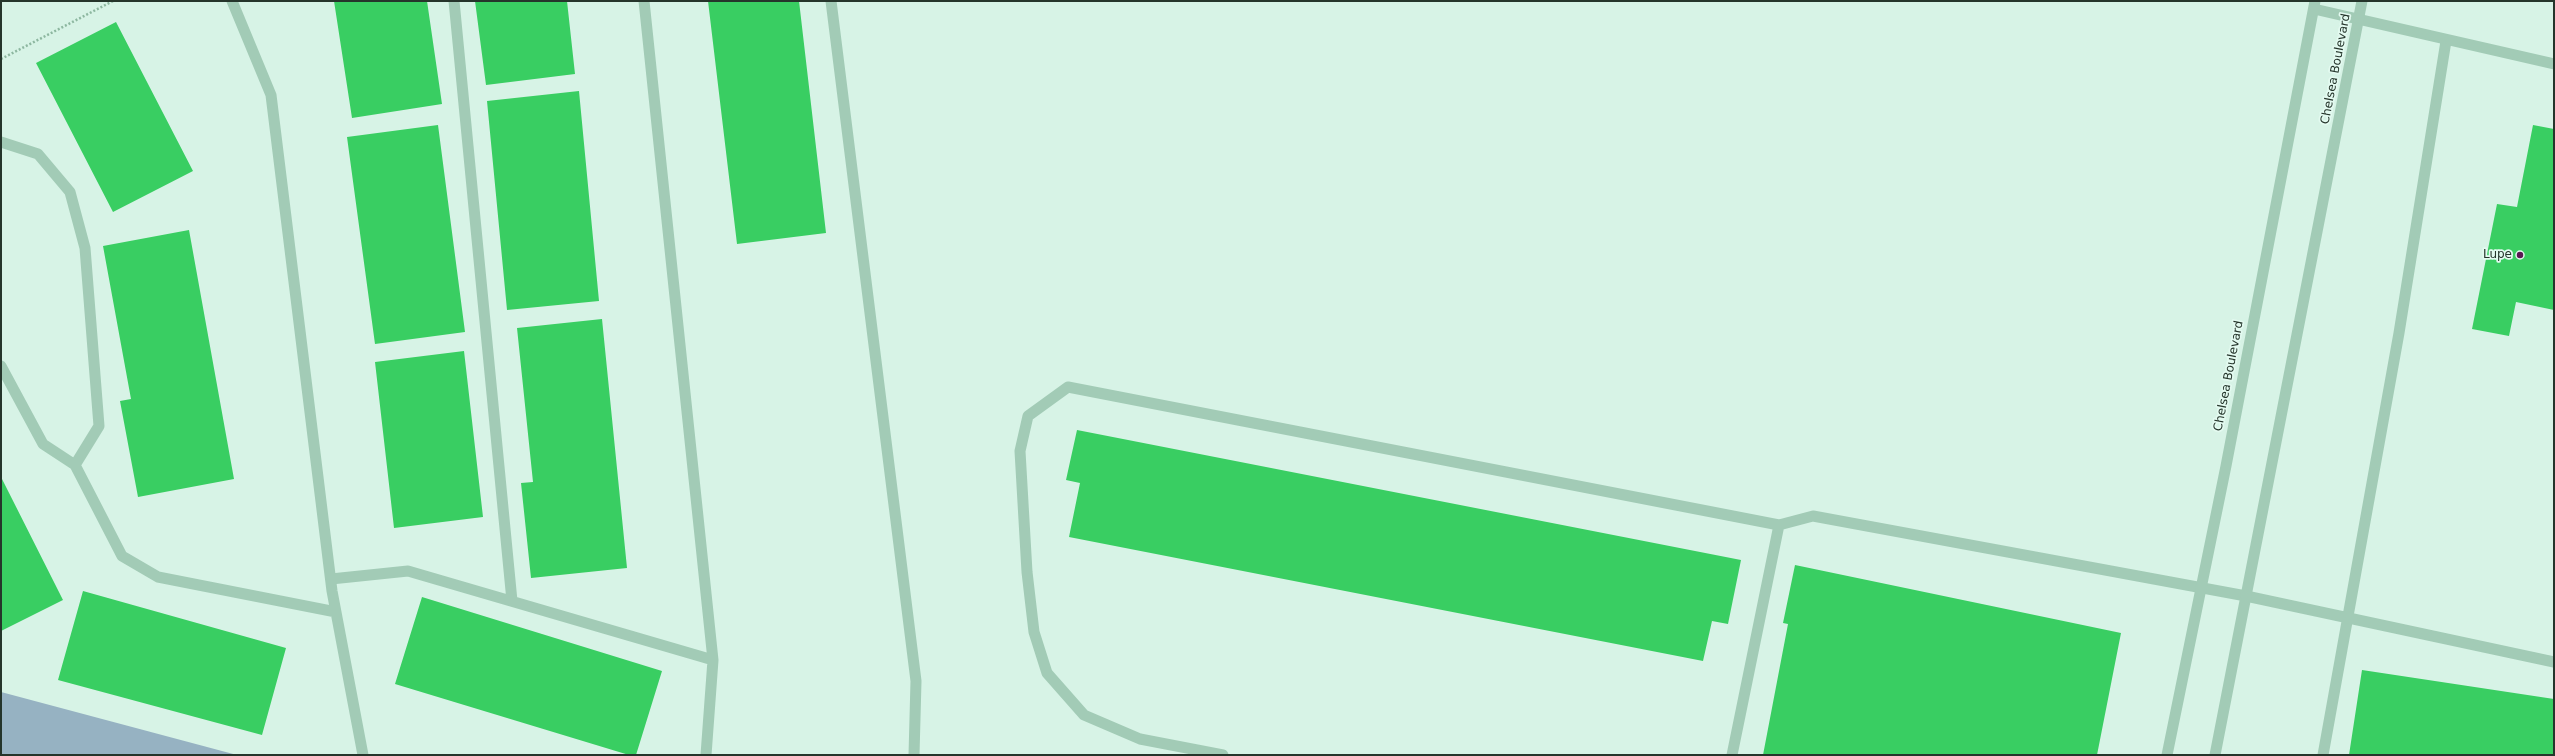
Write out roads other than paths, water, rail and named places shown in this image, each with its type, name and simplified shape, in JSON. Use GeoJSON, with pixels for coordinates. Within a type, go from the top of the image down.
{"type":"FeatureCollection","features":[{"type":"Feature","properties":{"kind":"street"},"geometry":{"type":"LineString","coordinates":[[232,1],[271,95],[331,579],[363,755]]}},
{"type":"Feature","properties":{"kind":"street"},"geometry":{"type":"LineString","coordinates":[[454,1],[512,601]]}},
{"type":"Feature","properties":{"kind":"street"},"geometry":{"type":"LineString","coordinates":[[644,1],[713,660],[706,755]]}},
{"type":"Feature","properties":{"kind":"street"},"geometry":{"type":"LineString","coordinates":[[831,1],[916,681],[914,755]]}},
{"type":"Feature","properties":{"kind":"street","name":"Chelsea Boulevard"},"geometry":{"type":"LineString","coordinates":[[2215,755],[2362,1]]}},
{"type":"Feature","properties":{"kind":"street"},"geometry":{"type":"LineString","coordinates":[[2314,5],[2358,20],[2554,64]]}},
{"type":"Feature","properties":{"kind":"street","name":"Chelsea Boulevard"},"geometry":{"type":"LineString","coordinates":[[2167,755],[2201,588],[2314,5]]}},
{"type":"Feature","properties":{"kind":"street"},"geometry":{"type":"LineString","coordinates":[[2323,755],[2346,618],[2399,333],[2446,40]]}},
{"type":"Feature","properties":{"kind":"street"},"geometry":{"type":"LineString","coordinates":[[1,142],[38,154],[70,192],[85,248],[99,426],[75,465]]}},
{"type":"Feature","properties":{"kind":"street"},"geometry":{"type":"LineString","coordinates":[[1,366],[43,444],[75,465],[122,556],[158,577],[336,612]]}},
{"type":"Feature","properties":{"kind":"street"},"geometry":{"type":"LineString","coordinates":[[1223,755],[1140,739],[1084,715],[1048,673],[1034,632],[1027,572],[1020,451],[1028,416],[1068,387],[1780,524],[1813,516],[2246,596],[2554,662]]}},
{"type":"Feature","properties":{"kind":"street"},"geometry":{"type":"LineString","coordinates":[[1732,755],[1780,524]]}},
{"type":"Feature","properties":{"kind":"street"},"geometry":{"type":"LineString","coordinates":[[331,579],[408,571],[713,660]]}},
{"type":"Feature","properties":{"kind":"place","name":"Lupe"},"geometry":{"type":"Point","coordinates":[2520,255]}}]}
